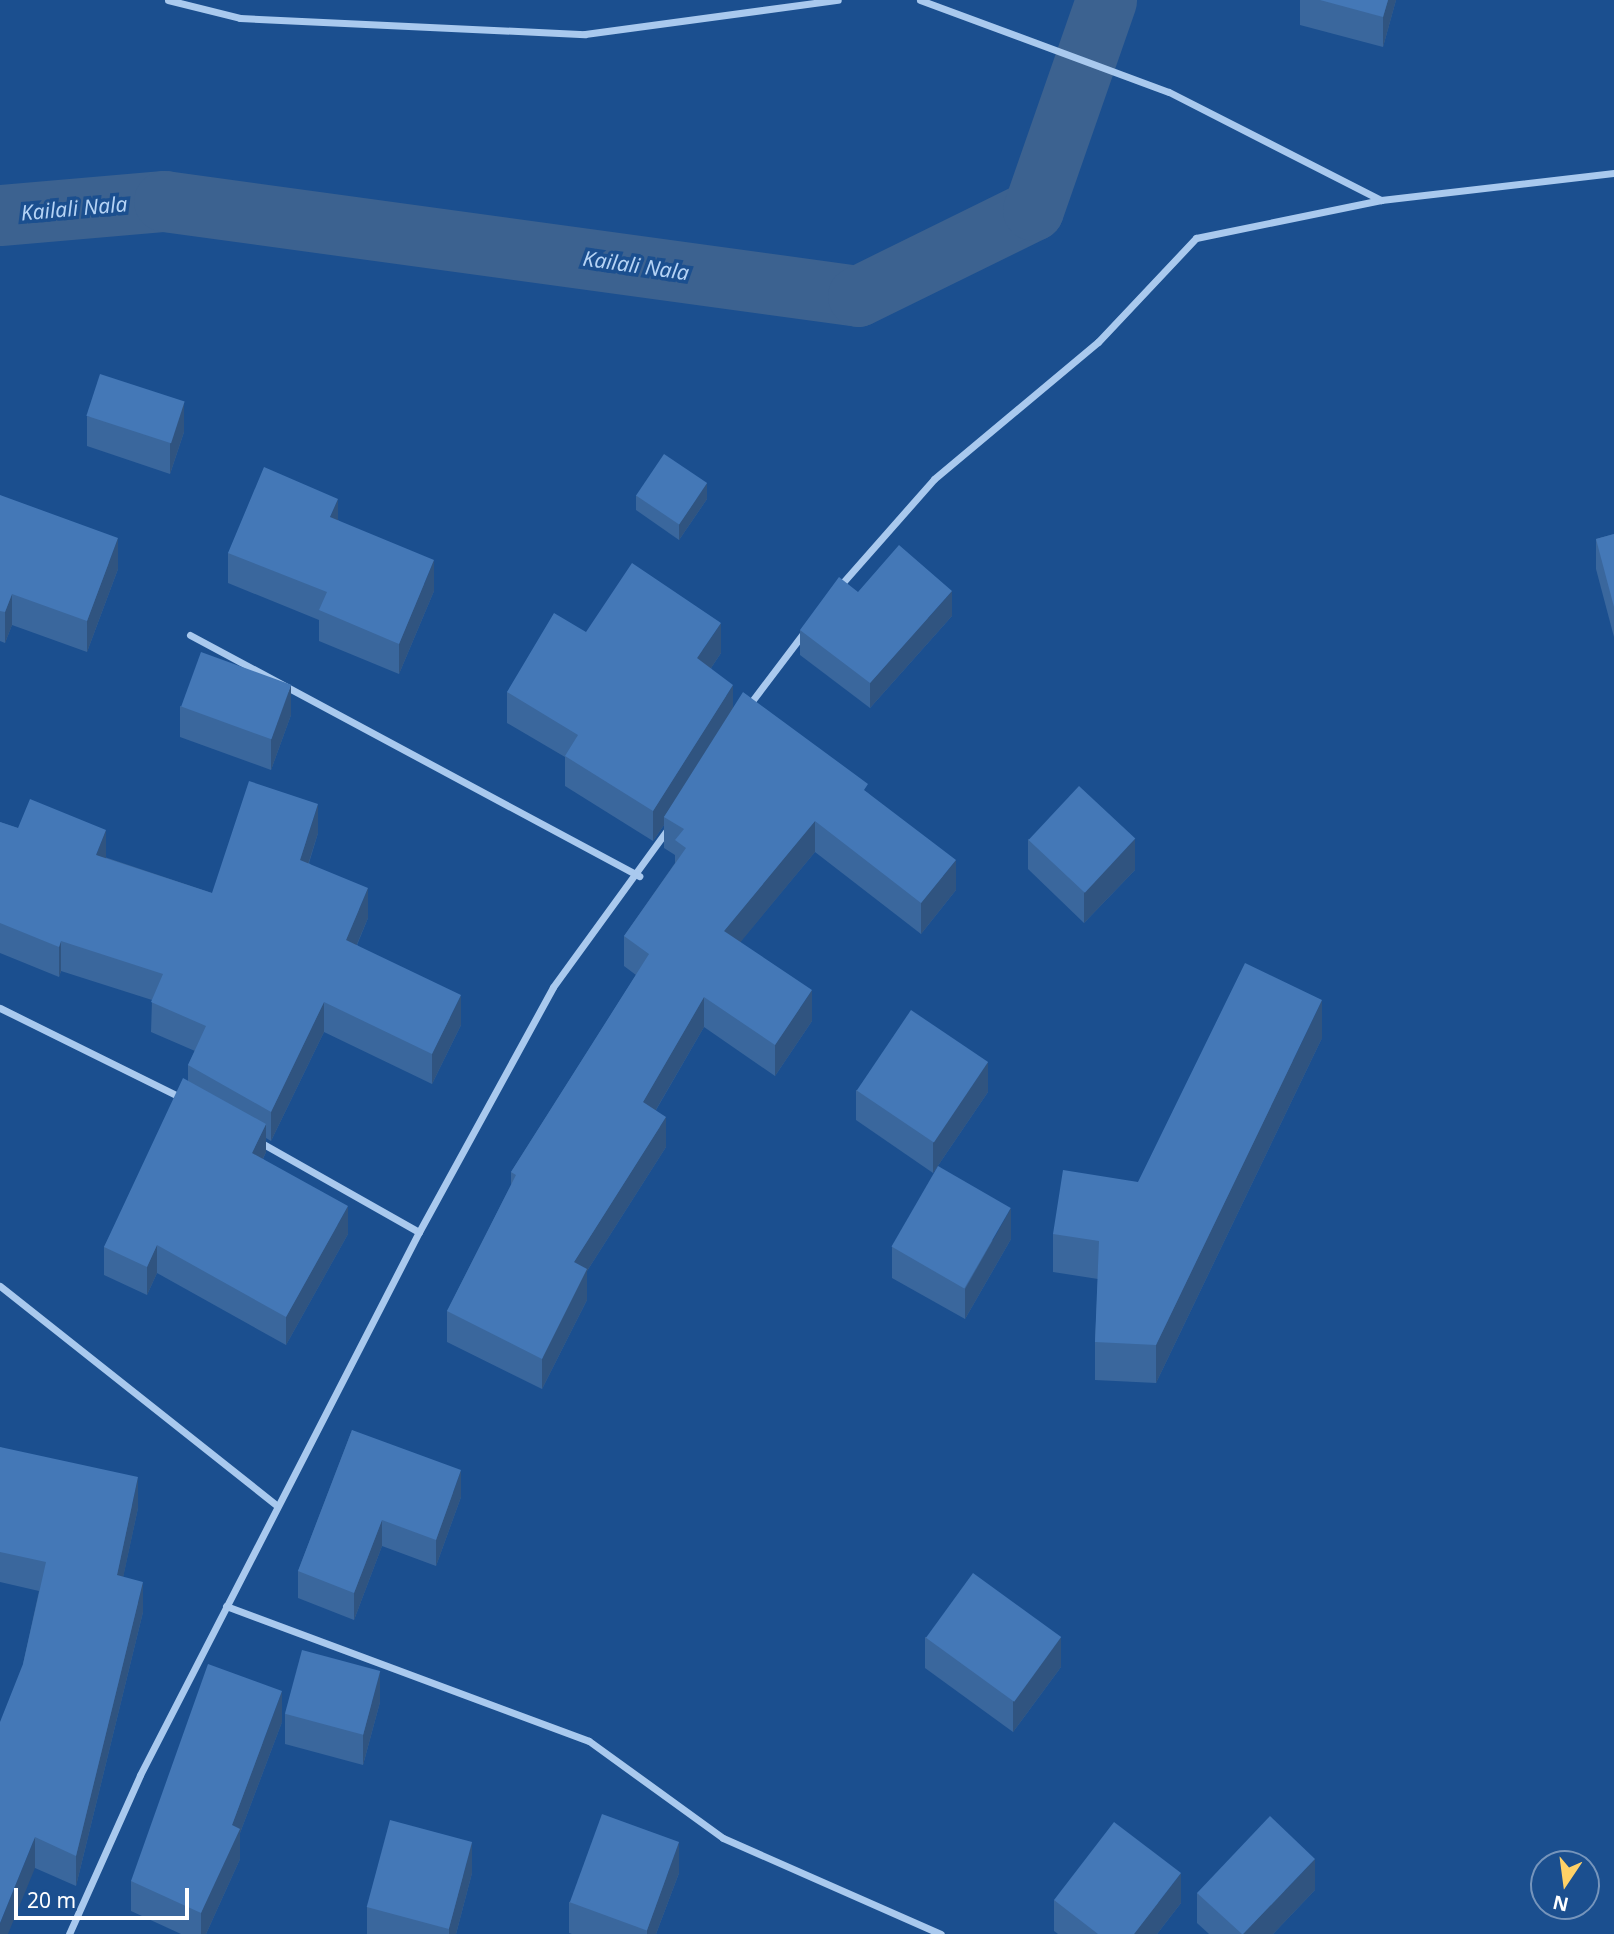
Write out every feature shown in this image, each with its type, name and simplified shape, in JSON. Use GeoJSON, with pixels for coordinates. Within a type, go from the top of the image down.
{"type":"FeatureCollection","features":[{"type":"Feature","properties":{"kind":"street"},"geometry":{"type":"LineString","coordinates":[[167,0],[240,18],[585,34],[838,0]]}},
{"type":"Feature","properties":{"kind":"street"},"geometry":{"type":"LineString","coordinates":[[920,0],[1169,92],[1381,200]]}},
{"type":"Feature","properties":{"kind":"street"},"geometry":{"type":"LineString","coordinates":[[834,593],[934,479],[1098,342],[1196,238],[1381,200],[1614,173]]}},
{"type":"Feature","properties":{"kind":"street"},"geometry":{"type":"LineString","coordinates":[[744,712],[810,625]]}},
{"type":"Feature","properties":{"kind":"street"},"geometry":{"type":"LineString","coordinates":[[190,635],[639,876]]}},
{"type":"Feature","properties":{"kind":"street"},"geometry":{"type":"LineString","coordinates":[[69,1934],[276,1505],[419,1232],[553,987],[639,876],[676,817]]}},
{"type":"Feature","properties":{"kind":"street"},"geometry":{"type":"LineString","coordinates":[[0,1008],[189,1102]]}},
{"type":"Feature","properties":{"kind":"street"},"geometry":{"type":"LineString","coordinates":[[250,1137],[419,1232]]}},
{"type":"Feature","properties":{"kind":"street"},"geometry":{"type":"LineString","coordinates":[[0,1286],[276,1505]]}},
{"type":"Feature","properties":{"kind":"street"},"geometry":{"type":"LineString","coordinates":[[226,1606],[589,1741],[723,1838],[941,1934]]}},
{"type":"Feature","properties":{"kind":"building"},"geometry":{"type":"Polygon","coordinates":[[[1320,0],[1388,0],[1383,17],[1320,0]]]}},
{"type":"Feature","properties":{"kind":"building"},"geometry":{"type":"Polygon","coordinates":[[[100,374],[185,402],[171,443],[86,416],[100,374]]]}},
{"type":"Feature","properties":{"kind":"building"},"geometry":{"type":"Polygon","coordinates":[[[664,454],[707,483],[679,525],[636,495],[664,454]]]}},
{"type":"Feature","properties":{"kind":"building"},"geometry":{"type":"Polygon","coordinates":[[[264,467],[338,499],[330,517],[434,560],[399,644],[319,610],[327,592],[228,553],[264,467]]]}},
{"type":"Feature","properties":{"kind":"building"},"geometry":{"type":"Polygon","coordinates":[[[0,495],[118,538],[87,621],[12,594],[5,612],[0,611],[0,495]]]}},
{"type":"Feature","properties":{"kind":"building"},"geometry":{"type":"Polygon","coordinates":[[[1614,534],[1614,607],[1596,539],[1614,534]]]}},
{"type":"Feature","properties":{"kind":"building"},"geometry":{"type":"Polygon","coordinates":[[[899,545],[952,591],[870,683],[800,630],[839,577],[858,592],[899,545]]]}},
{"type":"Feature","properties":{"kind":"building"},"geometry":{"type":"Polygon","coordinates":[[[632,563],[721,623],[697,658],[733,685],[653,811],[565,756],[578,735],[507,692],[554,613],[586,632],[632,563]]]}},
{"type":"Feature","properties":{"kind":"building"},"geometry":{"type":"Polygon","coordinates":[[[201,652],[291,685],[271,739],[181,707],[201,652]]]}},
{"type":"Feature","properties":{"kind":"building"},"geometry":{"type":"Polygon","coordinates":[[[743,692],[868,784],[864,790],[956,860],[921,903],[815,821],[724,931],[812,990],[775,1045],[704,997],[643,1102],[666,1117],[574,1262],[587,1269],[542,1359],[447,1311],[516,1175],[511,1172],[649,954],[624,936],[686,848],[675,840],[684,829],[664,817],[743,692]]]}},
{"type":"Feature","properties":{"kind":"building"},"geometry":{"type":"Polygon","coordinates":[[[249,781],[318,804],[300,860],[368,888],[346,940],[461,995],[432,1054],[324,1002],[271,1112],[188,1065],[206,1026],[151,1002],[163,974],[61,941],[59,947],[0,923],[0,822],[18,828],[30,799],[106,830],[96,855],[212,893],[249,781]]]}},
{"type":"Feature","properties":{"kind":"building"},"geometry":{"type":"Polygon","coordinates":[[[1079,786],[1135,839],[1085,893],[1029,840],[1079,786]]]}},
{"type":"Feature","properties":{"kind":"building"},"geometry":{"type":"Polygon","coordinates":[[[1245,963],[1322,1000],[1156,1345],[1095,1342],[1099,1241],[1053,1234],[1063,1170],[1138,1182],[1245,963]]]}},
{"type":"Feature","properties":{"kind":"building"},"geometry":{"type":"Polygon","coordinates":[[[911,1010],[988,1062],[934,1142],[857,1090],[911,1010]]]}},
{"type":"Feature","properties":{"kind":"building"},"geometry":{"type":"Polygon","coordinates":[[[183,1078],[266,1124],[252,1153],[348,1206],[286,1317],[157,1245],[147,1267],[104,1247],[183,1078]]]}},
{"type":"Feature","properties":{"kind":"building"},"geometry":{"type":"Polygon","coordinates":[[[938,1166],[1011,1208],[964,1289],[892,1247],[938,1166]]]}},
{"type":"Feature","properties":{"kind":"building"},"geometry":{"type":"Polygon","coordinates":[[[352,1430],[461,1470],[436,1540],[382,1520],[354,1593],[298,1571],[352,1430]]]}},
{"type":"Feature","properties":{"kind":"building"},"geometry":{"type":"Polygon","coordinates":[[[0,1447],[138,1477],[117,1575],[143,1582],[76,1856],[35,1837],[0,1923],[0,1722],[23,1664],[46,1562],[0,1552],[0,1447]]]}},
{"type":"Feature","properties":{"kind":"building"},"geometry":{"type":"Polygon","coordinates":[[[973,1573],[1061,1637],[1014,1702],[926,1638],[973,1573]]]}},
{"type":"Feature","properties":{"kind":"building"},"geometry":{"type":"Polygon","coordinates":[[[302,1650],[380,1671],[363,1735],[285,1714],[302,1650]]]}},
{"type":"Feature","properties":{"kind":"building"},"geometry":{"type":"Polygon","coordinates":[[[208,1664],[282,1691],[232,1825],[240,1829],[201,1913],[131,1881],[208,1664]]]}},
{"type":"Feature","properties":{"kind":"building"},"geometry":{"type":"Polygon","coordinates":[[[602,1814],[679,1842],[647,1930],[570,1902],[602,1814]]]}},
{"type":"Feature","properties":{"kind":"building"},"geometry":{"type":"Polygon","coordinates":[[[1270,1816],[1315,1859],[1242,1934],[1197,1893],[1270,1816]]]}},
{"type":"Feature","properties":{"kind":"building"},"geometry":{"type":"Polygon","coordinates":[[[390,1820],[472,1842],[449,1929],[367,1907],[390,1820]]]}},
{"type":"Feature","properties":{"kind":"building"},"geometry":{"type":"Polygon","coordinates":[[[1114,1822],[1181,1873],[1134,1934],[1098,1934],[1054,1900],[1114,1822]]]}},
{"type":"Feature","properties":{"kind":"waterway","name":"Kailali Nala"},"geometry":{"type":"LineString","coordinates":[[0,215],[164,201],[858,296],[1033,210],[1106,0]]}}]}
